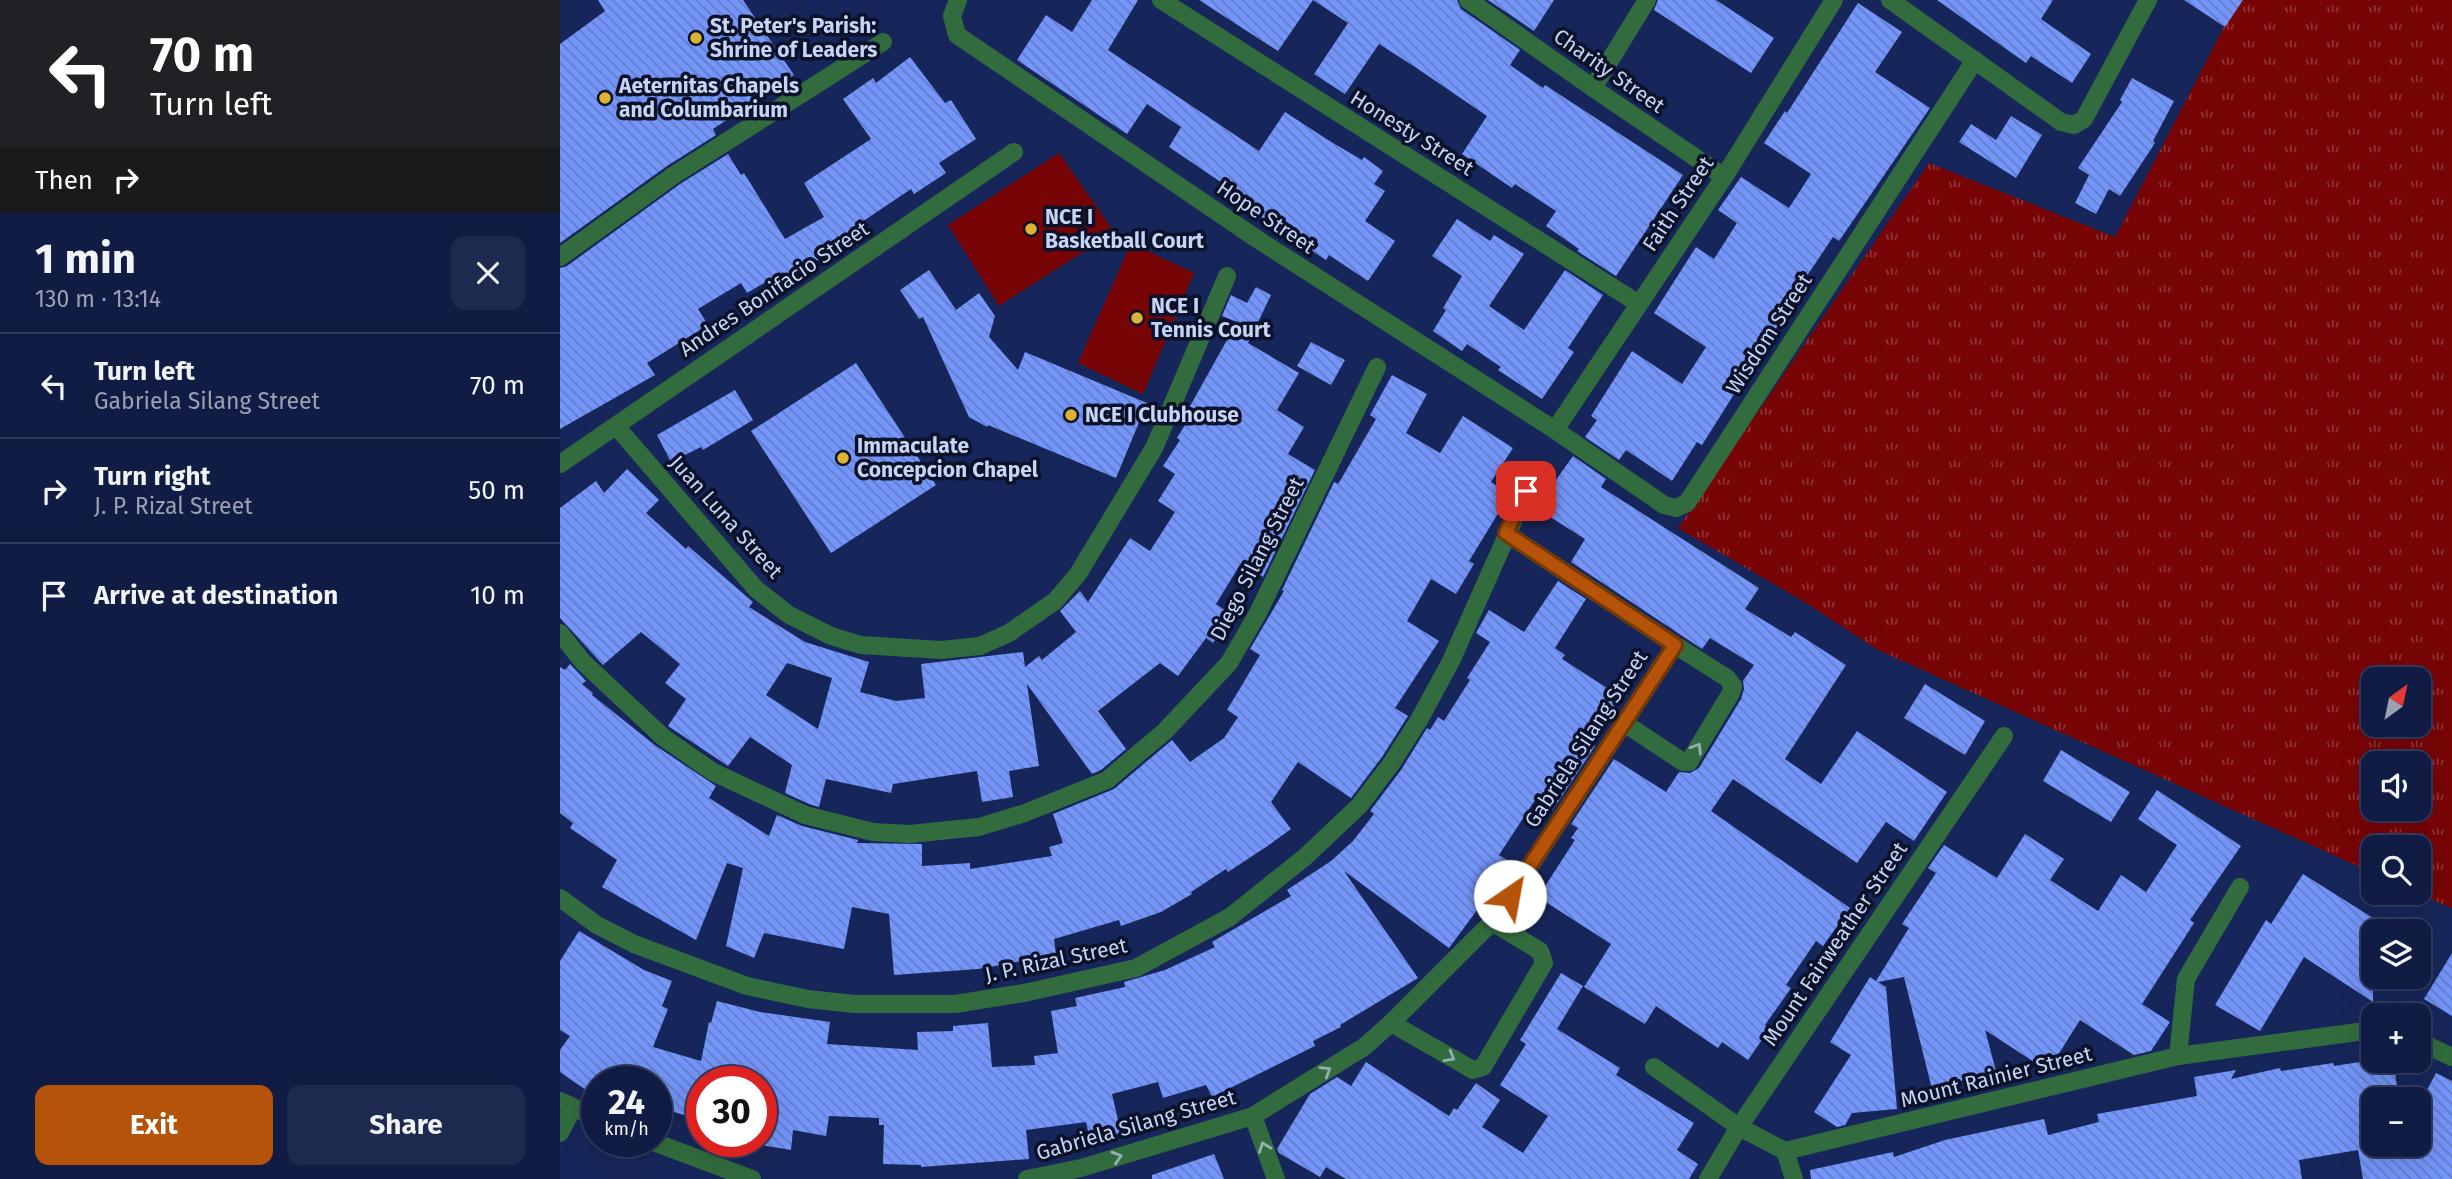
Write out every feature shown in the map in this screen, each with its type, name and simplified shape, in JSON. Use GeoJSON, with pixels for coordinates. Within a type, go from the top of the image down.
{"type":"FeatureCollection","features":[{"type":"Feature","properties":{"kind":"street","name":"Hope Street"},"geometry":{"type":"LineString","coordinates":[[958,0],[952,16],[957,35],[1257,239],[1555,430]]}},
{"type":"Feature","properties":{"kind":"street","name":"Honesty Street"},"geometry":{"type":"LineString","coordinates":[[1161,0],[1639,304]]}},
{"type":"Feature","properties":{"kind":"street","name":"Charity Street"},"geometry":{"type":"LineString","coordinates":[[1468,0],[1724,177]]}},
{"type":"Feature","properties":{"kind":"street"},"geometry":{"type":"LineString","coordinates":[[1592,88],[1647,0]]}},
{"type":"Feature","properties":{"kind":"street","name":"Faith Street"},"geometry":{"type":"LineString","coordinates":[[1555,430],[1724,177],[1835,0]]}},
{"type":"Feature","properties":{"kind":"street"},"geometry":{"type":"LineString","coordinates":[[1889,0],[2061,122],[2074,125],[2084,118],[2148,0]]}},
{"type":"Feature","properties":{"kind":"street"},"geometry":{"type":"LineString","coordinates":[[560,257],[674,175],[883,42]]}},
{"type":"Feature","properties":{"kind":"street","name":"Wisdom Street"},"geometry":{"type":"LineString","coordinates":[[1555,430],[1664,505],[1676,508],[1686,503],[1975,60]]}},
{"type":"Feature","properties":{"kind":"street","name":"Andres Bonifacio Street"},"geometry":{"type":"LineString","coordinates":[[560,464],[1014,152]]}},
{"type":"Feature","properties":{"kind":"street","name":"Juan Luna Street"},"geometry":{"type":"LineString","coordinates":[[616,426],[756,589],[789,615],[831,636],[861,645],[941,650],[980,646],[1009,633],[1055,601],[1078,574],[1154,448],[1227,276]]}},
{"type":"Feature","properties":{"kind":"street","name":"Diego Silang Street"},"geometry":{"type":"LineString","coordinates":[[560,633],[583,662],[663,737],[713,772],[805,816],[873,832],[910,834],[979,827],[1025,813],[1107,780],[1165,731],[1229,663],[1264,601],[1377,367]]}},
{"type":"Feature","properties":{"kind":"street","name":"J. P. Rizal Street"},"geometry":{"type":"LineString","coordinates":[[560,898],[597,925],[634,944],[747,986],[808,999],[853,1004],[955,1004],[1024,993],[1136,968],[1230,917],[1305,857],[1359,806],[1391,764],[1444,673],[1536,470]]}},
{"type":"Feature","properties":{"kind":"street","name":"Gabriela Silang Street"},"geometry":{"type":"LineString","coordinates":[[1027,1179],[1081,1168],[1253,1116],[1364,1047],[1492,922],[1675,645],[1506,533]]}},
{"type":"Feature","properties":{"kind":"street"},"geometry":{"type":"LineString","coordinates":[[1624,723],[1683,762],[1689,762],[1731,693],[1733,685],[1727,678],[1675,645]]}},
{"type":"Feature","properties":{"kind":"street","name":"Mount Fairweather Street"},"geometry":{"type":"LineString","coordinates":[[1708,1179],[1739,1127],[2004,736]]}},
{"type":"Feature","properties":{"kind":"street"},"geometry":{"type":"LineString","coordinates":[[2178,1056],[2186,979],[2240,887]]}},
{"type":"Feature","properties":{"kind":"street"},"geometry":{"type":"LineString","coordinates":[[1391,1023],[1473,1070],[1483,1068],[1544,962],[1540,951],[1492,922]]}},
{"type":"Feature","properties":{"kind":"street","name":"Mount Rainier Street"},"geometry":{"type":"LineString","coordinates":[[1786,1151],[2178,1056],[2361,1032]]}},
{"type":"Feature","properties":{"kind":"street"},"geometry":{"type":"LineString","coordinates":[[2431,1047],[2452,1057]]}},
{"type":"Feature","properties":{"kind":"street"},"geometry":{"type":"LineString","coordinates":[[1654,1067],[1739,1127],[1786,1151],[1794,1179]]}},
{"type":"Feature","properties":{"kind":"street"},"geometry":{"type":"LineString","coordinates":[[560,1133],[567,1105]]}},
{"type":"Feature","properties":{"kind":"street"},"geometry":{"type":"LineString","coordinates":[[1253,1116],[1276,1179]]}},
{"type":"Feature","properties":{"kind":"street"},"geometry":{"type":"LineString","coordinates":[[672,1149],[752,1179]]}},
{"type":"Feature","properties":{"kind":"green space"},"geometry":{"type":"Polygon","coordinates":[[[2238,0],[2452,0],[2452,908],[2431,899],[2431,835],[2361,835],[2361,868],[1878,650],[1801,600],[1678,528],[1929,163],[2115,237],[2238,0]]]}},
{"type":"Feature","properties":{"kind":"green space","name":"NCE I Basketball Court"},"geometry":{"type":"Polygon","coordinates":[[[1059,153],[1114,232],[999,306],[948,225],[1059,153]]]}},
{"type":"Feature","properties":{"kind":"green space","name":"NCE I Tennis Court"},"geometry":{"type":"Polygon","coordinates":[[[1131,243],[1194,273],[1143,394],[1078,363],[1131,243]]]}},
{"type":"Feature","properties":{"kind":"building"},"geometry":{"type":"Polygon","coordinates":[[[598,0],[743,0],[794,75],[713,129],[716,135],[667,166],[560,243],[560,44],[605,11],[598,0]]]}},
{"type":"Feature","properties":{"kind":"building"},"geometry":{"type":"Polygon","coordinates":[[[1092,0],[1138,0],[1108,50],[1259,151],[1285,112],[1362,160],[1364,157],[1383,171],[1374,184],[1385,191],[1365,221],[1395,241],[1368,281],[1329,255],[1326,260],[1261,217],[1265,212],[1169,147],[1181,127],[1147,104],[1127,134],[1017,60],[1046,15],[1072,32],[1092,0]]]}},
{"type":"Feature","properties":{"kind":"building"},"geometry":{"type":"Polygon","coordinates":[[[1199,0],[1313,0],[1278,51],[1199,0]]]}},
{"type":"Feature","properties":{"kind":"building"},"geometry":{"type":"Polygon","coordinates":[[[1313,0],[1457,0],[1461,9],[1520,50],[1510,65],[1683,175],[1616,276],[1577,251],[1579,249],[1546,226],[1556,211],[1515,184],[1512,188],[1462,154],[1487,116],[1415,67],[1379,44],[1345,94],[1314,74],[1348,23],[1313,0]]]}},
{"type":"Feature","properties":{"kind":"building"},"geometry":{"type":"Polygon","coordinates":[[[1488,0],[1554,0],[1534,31],[1488,0]]]}},
{"type":"Feature","properties":{"kind":"building"},"geometry":{"type":"Polygon","coordinates":[[[1658,0],[1716,0],[1774,38],[1751,73],[1654,10],[1658,0]]]}},
{"type":"Feature","properties":{"kind":"building"},"geometry":{"type":"Polygon","coordinates":[[[1937,0],[2053,0],[2041,19],[2091,54],[2072,83],[2031,56],[2026,63],[1937,0]]]}},
{"type":"Feature","properties":{"kind":"building"},"geometry":{"type":"Polygon","coordinates":[[[2184,0],[2243,0],[2225,27],[2184,0]]]}},
{"type":"Feature","properties":{"kind":"building"},"geometry":{"type":"Polygon","coordinates":[[[1858,3],[1902,32],[1875,72],[1930,108],[1839,241],[1833,237],[1788,304],[1791,306],[1767,342],[1771,345],[1752,374],[1748,372],[1702,445],[1697,442],[1672,481],[1626,450],[1619,460],[1585,437],[1597,420],[1591,416],[1632,351],[1682,384],[1706,347],[1654,313],[1696,247],[1714,259],[1737,223],[1718,210],[1741,177],[1789,208],[1811,174],[1764,143],[1785,111],[1787,113],[1858,3]]]}},
{"type":"Feature","properties":{"kind":"building"},"geometry":{"type":"Polygon","coordinates":[[[910,57],[945,103],[951,100],[976,139],[939,163],[946,173],[914,194],[911,189],[850,230],[853,236],[832,249],[833,251],[786,278],[783,272],[747,293],[741,283],[698,309],[708,325],[647,363],[655,375],[560,429],[560,268],[567,266],[680,184],[728,154],[741,175],[744,173],[785,239],[824,217],[804,183],[871,139],[843,99],[873,78],[876,83],[910,57]]]}},
{"type":"Feature","properties":{"kind":"building"},"geometry":{"type":"Polygon","coordinates":[[[2132,78],[2174,101],[2153,141],[2155,143],[2120,196],[2109,189],[2096,214],[2075,203],[2089,175],[2078,168],[2122,102],[2120,100],[2132,78]]]}},
{"type":"Feature","properties":{"kind":"building"},"geometry":{"type":"Polygon","coordinates":[[[2011,116],[2042,135],[2016,178],[1959,142],[1971,124],[1996,140],[2011,116]]]}},
{"type":"Feature","properties":{"kind":"building"},"geometry":{"type":"Polygon","coordinates":[[[1457,219],[1490,241],[1494,235],[1524,254],[1489,306],[1524,330],[1565,270],[1603,295],[1568,348],[1574,352],[1542,399],[1498,370],[1501,367],[1467,344],[1462,351],[1433,331],[1462,276],[1432,256],[1457,219]]]}},
{"type":"Feature","properties":{"kind":"building"},"geometry":{"type":"Polygon","coordinates":[[[929,270],[956,310],[979,293],[995,316],[989,337],[1018,370],[1025,352],[1147,403],[1116,478],[988,425],[987,427],[969,417],[923,317],[919,319],[900,290],[929,270]]]}},
{"type":"Feature","properties":{"kind":"building"},"geometry":{"type":"Polygon","coordinates":[[[1256,287],[1271,295],[1248,343],[1299,373],[1277,410],[1304,427],[1288,454],[1315,470],[1263,577],[1241,563],[1216,604],[1232,615],[1213,643],[1206,638],[1178,676],[1160,663],[1098,711],[1126,749],[1101,770],[1092,774],[1027,684],[1039,766],[1009,771],[1013,797],[982,802],[977,771],[893,784],[891,793],[826,779],[819,807],[785,793],[792,765],[750,737],[728,766],[668,726],[686,699],[665,683],[680,664],[641,632],[603,665],[560,618],[560,508],[596,481],[604,493],[627,469],[659,500],[646,513],[753,602],[749,607],[805,642],[869,662],[860,692],[896,701],[925,698],[921,664],[1023,652],[1025,667],[1039,656],[1042,660],[1076,632],[1060,611],[1080,591],[1088,602],[1130,538],[1150,551],[1175,512],[1158,501],[1175,474],[1163,466],[1180,440],[1177,438],[1188,420],[1184,417],[1237,322],[1222,316],[1231,295],[1247,303],[1256,287]],[[787,663],[766,695],[818,729],[832,678],[787,663]]]}},
{"type":"Feature","properties":{"kind":"building"},"geometry":{"type":"Polygon","coordinates":[[[1311,342],[1345,360],[1331,385],[1297,366],[1311,342]]]}},
{"type":"Feature","properties":{"kind":"building","name":"Immaculate Concepcion Chapel"},"geometry":{"type":"Polygon","coordinates":[[[856,363],[936,485],[831,553],[751,431],[856,363]]]}},
{"type":"Feature","properties":{"kind":"building"},"geometry":{"type":"Polygon","coordinates":[[[1392,375],[1427,394],[1406,433],[1440,453],[1463,416],[1513,448],[1491,482],[1510,494],[1469,561],[1474,564],[1456,594],[1431,579],[1407,621],[1439,641],[1395,708],[1408,716],[1351,798],[1298,762],[1271,802],[1291,829],[1228,872],[1226,869],[1161,912],[1121,926],[1119,920],[1054,939],[1056,955],[978,969],[894,975],[889,914],[852,907],[844,949],[764,933],[754,958],[726,946],[743,868],[727,863],[696,940],[602,887],[617,860],[570,828],[573,823],[560,813],[560,667],[565,670],[570,664],[586,681],[582,684],[592,695],[656,746],[716,786],[709,798],[769,836],[777,815],[802,826],[858,840],[857,843],[922,844],[922,866],[970,863],[970,869],[1052,856],[1049,847],[1063,843],[1053,814],[1114,789],[1172,740],[1190,762],[1224,738],[1238,717],[1227,710],[1260,655],[1250,649],[1284,591],[1282,590],[1334,482],[1338,484],[1340,481],[1376,419],[1370,415],[1392,375]]]}},
{"type":"Feature","properties":{"kind":"building"},"geometry":{"type":"Polygon","coordinates":[[[735,390],[753,420],[703,450],[701,447],[671,462],[657,435],[735,390]]]}},
{"type":"Feature","properties":{"kind":"building"},"geometry":{"type":"Polygon","coordinates":[[[1573,456],[1606,479],[1601,487],[1759,588],[1745,609],[1791,637],[1795,632],[1846,665],[1785,759],[1821,784],[1857,731],[1947,792],[1914,841],[1886,822],[1857,863],[1733,779],[1711,811],[1850,908],[1823,946],[1816,941],[1786,985],[1791,988],[1765,1025],[1770,1028],[1748,1060],[1722,1042],[1718,1048],[1656,1006],[1645,1024],[1584,987],[1611,944],[1538,897],[1575,840],[1571,838],[1578,828],[1571,824],[1614,759],[1666,792],[1679,772],[1690,773],[1699,768],[1741,699],[1743,681],[1754,665],[1710,638],[1702,649],[1571,562],[1585,539],[1536,508],[1573,456]]]}},
{"type":"Feature","properties":{"kind":"building"},"geometry":{"type":"Polygon","coordinates":[[[1558,581],[1586,599],[1555,648],[1565,655],[1562,659],[1621,697],[1592,743],[1595,746],[1552,811],[1535,800],[1499,855],[1514,864],[1489,900],[1486,898],[1449,948],[1344,871],[1418,978],[1340,1025],[1341,1027],[1313,1041],[1315,1046],[1212,1097],[1206,1085],[1163,1098],[1158,1082],[1112,1094],[1121,1133],[1090,1140],[1086,1122],[1026,1130],[1029,1159],[921,1167],[883,1164],[884,1125],[879,1125],[879,1118],[829,1116],[826,1136],[793,1130],[791,1150],[777,1148],[777,1066],[686,1066],[686,1115],[672,1112],[672,1066],[581,1066],[581,1087],[560,1072],[560,1050],[570,1036],[560,1030],[560,961],[579,931],[644,970],[672,981],[662,1006],[668,1009],[653,1047],[701,1061],[709,1022],[711,1023],[717,1001],[760,1012],[830,1022],[827,1044],[918,1050],[917,1032],[953,1031],[953,1026],[988,1023],[992,1067],[1035,1065],[1034,1056],[1058,1053],[1051,1011],[1077,1006],[1075,998],[1125,987],[1124,982],[1165,970],[1215,947],[1212,942],[1291,896],[1287,890],[1331,861],[1353,841],[1374,814],[1370,811],[1401,770],[1427,728],[1430,730],[1438,717],[1444,721],[1470,680],[1467,678],[1490,642],[1476,633],[1489,610],[1524,632],[1558,581]]]}},
{"type":"Feature","properties":{"kind":"building"},"geometry":{"type":"Polygon","coordinates":[[[1925,684],[1985,721],[1965,755],[1904,718],[1925,684]]]}},
{"type":"Feature","properties":{"kind":"building"},"geometry":{"type":"Polygon","coordinates":[[[2061,750],[2130,792],[2111,822],[2043,781],[2061,750]]]}},
{"type":"Feature","properties":{"kind":"building"},"geometry":{"type":"Polygon","coordinates":[[[2157,790],[2241,846],[2190,920],[2194,923],[2142,1004],[2170,1022],[2151,1051],[2134,1055],[2080,1020],[2048,1071],[1985,1030],[1996,1071],[1932,1089],[1904,977],[1878,982],[1886,987],[1897,1109],[1852,1113],[1845,1125],[1837,1127],[1814,1112],[1851,1055],[1830,1042],[1870,977],[1876,981],[1909,928],[1902,924],[1936,873],[1928,868],[1944,845],[1997,878],[2025,834],[2064,859],[2050,880],[2098,911],[2121,875],[2146,892],[2177,845],[2138,819],[2157,790]]]}},
{"type":"Feature","properties":{"kind":"building"},"geometry":{"type":"Polygon","coordinates":[[[2303,874],[2373,918],[2361,919],[2361,989],[2373,989],[2373,1002],[2304,957],[2260,1031],[2215,1005],[2266,920],[2271,924],[2303,874]]]}},
{"type":"Feature","properties":{"kind":"building"},"geometry":{"type":"Polygon","coordinates":[[[2452,953],[2452,1016],[2424,999],[2452,953]]]}},
{"type":"Feature","properties":{"kind":"building"},"geometry":{"type":"Polygon","coordinates":[[[1561,973],[1583,986],[1557,1029],[1620,1068],[1616,1075],[1694,1123],[1677,1150],[1698,1164],[1689,1179],[1346,1179],[1326,1167],[1320,1177],[1279,1153],[1277,1149],[1310,1094],[1337,1077],[1351,1086],[1366,1062],[1449,1116],[1454,1108],[1457,1110],[1476,1083],[1500,1100],[1482,1127],[1523,1153],[1548,1116],[1500,1085],[1526,1044],[1520,1040],[1561,973]]]}},
{"type":"Feature","properties":{"kind":"building"},"geometry":{"type":"Polygon","coordinates":[[[2361,1062],[2361,1073],[2395,1073],[2397,1087],[2361,1087],[2361,1157],[2431,1157],[2431,1087],[2429,1087],[2436,1073],[2452,1081],[2452,1179],[2363,1179],[2358,1150],[2299,1160],[2302,1179],[1811,1179],[1810,1170],[1893,1152],[1894,1157],[1945,1140],[2044,1119],[2048,1135],[2099,1122],[2097,1114],[2197,1096],[2194,1077],[2236,1070],[2231,1079],[2280,1068],[2281,1071],[2333,1063],[2334,1066],[2361,1062]]]}},
{"type":"Feature","properties":{"kind":"building"},"geometry":{"type":"Polygon","coordinates":[[[1214,1154],[1224,1179],[1152,1179],[1152,1175],[1214,1154]]]}},
{"type":"Feature","properties":{"kind":"place","name":"St. Peter's Parish: Shrine of Leaders"},"geometry":{"type":"Point","coordinates":[696,38]}},
{"type":"Feature","properties":{"kind":"place","name":"Aeternitas Chapels and Columbarium"},"geometry":{"type":"Point","coordinates":[605,98]}},
{"type":"Feature","properties":{"kind":"place","name":"NCE I Basketball Court"},"geometry":{"type":"Point","coordinates":[1031,229]}},
{"type":"Feature","properties":{"kind":"place","name":"NCE I Tennis Court"},"geometry":{"type":"Point","coordinates":[1137,318]}},
{"type":"Feature","properties":{"kind":"place","name":"NCE I Clubhouse"},"geometry":{"type":"Point","coordinates":[1071,415]}},
{"type":"Feature","properties":{"kind":"place","name":"Immaculate Concepcion Chapel"},"geometry":{"type":"Point","coordinates":[843,458]}},
{"type":"Feature","properties":{"kind":"route"},"geometry":{"type":"LineString","coordinates":[[1510,896],[1675,645],[1506,533],[1526,491]]}}]}
